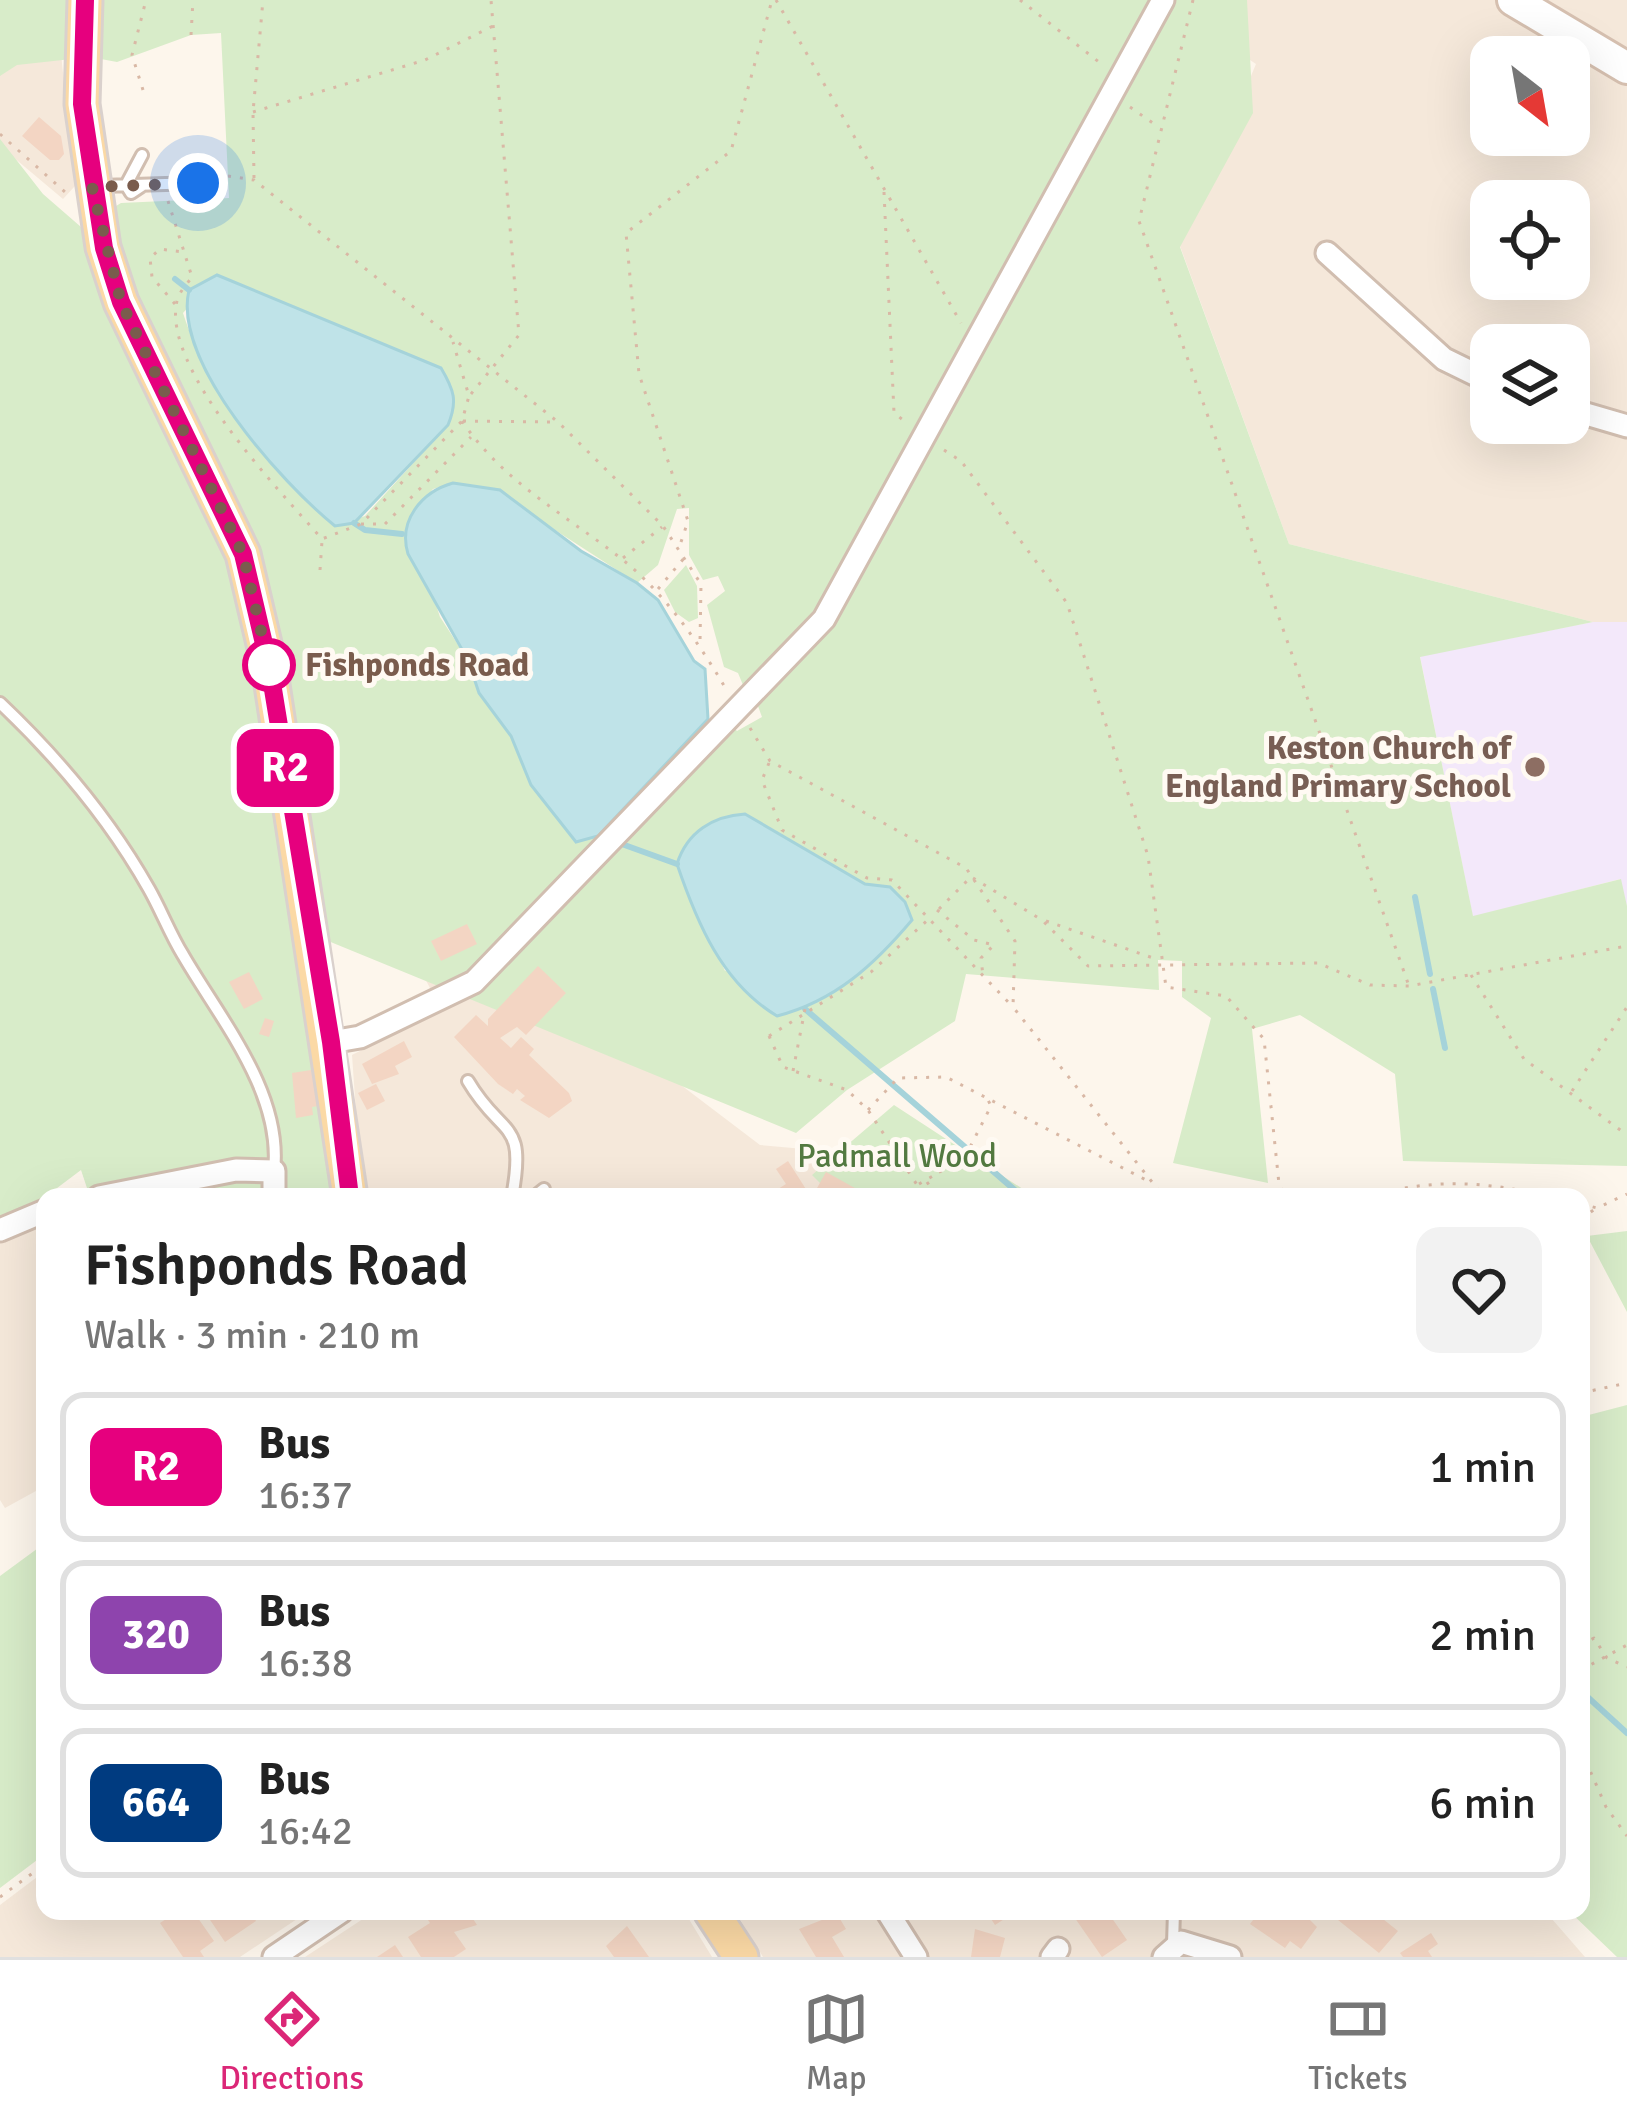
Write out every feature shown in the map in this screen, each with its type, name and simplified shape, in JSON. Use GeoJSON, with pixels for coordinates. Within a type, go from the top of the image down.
{"type":"FeatureCollection","features":[{"type":"Feature","properties":{"kind":"main road"},"geometry":{"type":"LineString","coordinates":[[86,0],[80,64],[92,187],[121,302],[243,554],[269,665],[331,1042],[349,1188]]}},
{"type":"Feature","properties":{"kind":"main road"},"geometry":{"type":"LineString","coordinates":[[1513,0],[1622,56]]}},
{"type":"Feature","properties":{"kind":"main road"},"geometry":{"type":"LineString","coordinates":[[718,1920],[741,1957]]}},
{"type":"Feature","properties":{"kind":"street"},"geometry":{"type":"LineString","coordinates":[[331,1042],[360,1037],[474,982],[824,619],[1163,0]]}},
{"type":"Feature","properties":{"kind":"street"},"geometry":{"type":"LineString","coordinates":[[1327,253],[1444,359],[1470,372]]}},
{"type":"Feature","properties":{"kind":"street"},"geometry":{"type":"LineString","coordinates":[[1590,416],[1627,426]]}},
{"type":"Feature","properties":{"kind":"street"},"geometry":{"type":"LineString","coordinates":[[145,1188],[236,1170],[274,1171],[274,1188]]}},
{"type":"Feature","properties":{"kind":"street"},"geometry":{"type":"LineString","coordinates":[[0,1231],[36,1215]]}},
{"type":"Feature","properties":{"kind":"street"},"geometry":{"type":"LineString","coordinates":[[274,1957],[329,1920]]}},
{"type":"Feature","properties":{"kind":"street"},"geometry":{"type":"LineString","coordinates":[[892,1920],[916,1957]]}},
{"type":"Feature","properties":{"kind":"street"},"geometry":{"type":"LineString","coordinates":[[305,1936],[318,1957]]}},
{"type":"Feature","properties":{"kind":"street"},"geometry":{"type":"LineString","coordinates":[[1168,1950],[1230,1957]]}},
{"type":"Feature","properties":{"kind":"lane"},"geometry":{"type":"LineString","coordinates":[[126,185],[142,155]]}},
{"type":"Feature","properties":{"kind":"lane"},"geometry":{"type":"LineString","coordinates":[[92,187],[198,183]]}},
{"type":"Feature","properties":{"kind":"lane"},"geometry":{"type":"LineString","coordinates":[[0,703],[84,794],[148,887],[234,1037],[266,1107],[278,1140],[274,1171]]}},
{"type":"Feature","properties":{"kind":"lane"},"geometry":{"type":"LineString","coordinates":[[467,1081],[481,1103],[515,1135],[520,1156],[514,1188]]}},
{"type":"Feature","properties":{"kind":"lane"},"geometry":{"type":"LineString","coordinates":[[1168,1950],[1173,1920]]}},
{"type":"Feature","properties":{"kind":"path"},"geometry":{"type":"LineString","coordinates":[[143,90],[132,55],[146,0]]}},
{"type":"Feature","properties":{"kind":"path"},"geometry":{"type":"LineString","coordinates":[[191,35],[193,0]]}},
{"type":"Feature","properties":{"kind":"path"},"geometry":{"type":"LineString","coordinates":[[254,180],[253,112],[262,0]]}},
{"type":"Feature","properties":{"kind":"path"},"geometry":{"type":"LineString","coordinates":[[322,539],[361,524],[461,421],[469,397],[519,335],[491,0]]}},
{"type":"Feature","properties":{"kind":"path"},"geometry":{"type":"LineString","coordinates":[[1021,0],[1159,127]]}},
{"type":"Feature","properties":{"kind":"path"},"geometry":{"type":"LineString","coordinates":[[1193,0],[1138,220],[1409,986]]}},
{"type":"Feature","properties":{"kind":"path"},"geometry":{"type":"LineString","coordinates":[[774,1],[974,345]]}},
{"type":"Feature","properties":{"kind":"path"},"geometry":{"type":"LineString","coordinates":[[680,545],[688,521],[640,374],[626,233],[731,152],[774,1]]}},
{"type":"Feature","properties":{"kind":"path"},"geometry":{"type":"LineString","coordinates":[[253,112],[425,60],[494,26]]}},
{"type":"Feature","properties":{"kind":"path"},"geometry":{"type":"LineString","coordinates":[[0,134],[66,193],[92,187]]}},
{"type":"Feature","properties":{"kind":"path"},"geometry":{"type":"LineString","coordinates":[[228,176],[254,180],[559,422],[680,545],[700,584],[700,644],[680,627],[657,590],[524,491],[461,421]]}},
{"type":"Feature","properties":{"kind":"path"},"geometry":{"type":"LineString","coordinates":[[884,192],[894,413],[961,461],[1067,603],[1148,856],[1166,988],[1226,996],[1264,1039],[1281,1188]]}},
{"type":"Feature","properties":{"kind":"path"},"geometry":{"type":"LineString","coordinates":[[168,210],[192,277],[176,306],[182,350],[242,447],[322,539],[320,570]]}},
{"type":"Feature","properties":{"kind":"path"},"geometry":{"type":"LineString","coordinates":[[176,306],[152,277],[150,258],[160,249],[184,253]]}},
{"type":"Feature","properties":{"kind":"path"},"geometry":{"type":"LineString","coordinates":[[453,340],[469,397]]}},
{"type":"Feature","properties":{"kind":"path"},"geometry":{"type":"LineString","coordinates":[[461,421],[559,422]]}},
{"type":"Feature","properties":{"kind":"path"},"geometry":{"type":"LineString","coordinates":[[361,524],[385,524],[472,436]]}},
{"type":"Feature","properties":{"kind":"path"},"geometry":{"type":"LineString","coordinates":[[621,559],[663,526]]}},
{"type":"Feature","properties":{"kind":"path"},"geometry":{"type":"LineString","coordinates":[[657,590],[672,579],[685,557]]}},
{"type":"Feature","properties":{"kind":"path"},"geometry":{"type":"LineString","coordinates":[[1157,1188],[1013,1007],[932,916],[892,880],[867,878],[782,830],[762,780],[770,761],[947,856],[1042,920],[1158,960]]}},
{"type":"Feature","properties":{"kind":"path"},"geometry":{"type":"LineString","coordinates":[[919,1188],[868,1110],[847,1090],[783,1067],[769,1036],[871,972],[972,877]]}},
{"type":"Feature","properties":{"kind":"path"},"geometry":{"type":"LineString","coordinates":[[972,877],[1015,941],[1013,1007]]}},
{"type":"Feature","properties":{"kind":"path"},"geometry":{"type":"LineString","coordinates":[[938,910],[974,940],[994,944],[981,958],[983,978]]}},
{"type":"Feature","properties":{"kind":"path"},"geometry":{"type":"LineString","coordinates":[[1042,920],[1088,966],[1318,963],[1370,985],[1409,986],[1627,946]]}},
{"type":"Feature","properties":{"kind":"path"},"geometry":{"type":"LineString","coordinates":[[1470,974],[1524,1059],[1627,1136]]}},
{"type":"Feature","properties":{"kind":"path"},"geometry":{"type":"LineString","coordinates":[[1570,1094],[1627,1007]]}},
{"type":"Feature","properties":{"kind":"path"},"geometry":{"type":"LineString","coordinates":[[793,1071],[805,1009]]}},
{"type":"Feature","properties":{"kind":"path"},"geometry":{"type":"LineString","coordinates":[[868,1110],[898,1078],[946,1076],[1155,1185]]}},
{"type":"Feature","properties":{"kind":"path"},"geometry":{"type":"LineString","coordinates":[[917,1185],[938,1172],[942,1161],[959,1165],[983,1129],[991,1106],[987,1096]]}},
{"type":"Feature","properties":{"kind":"path"},"geometry":{"type":"LineString","coordinates":[[926,1180],[931,1188]]}},
{"type":"Feature","properties":{"kind":"path"},"geometry":{"type":"LineString","coordinates":[[1396,1188],[1497,1184],[1514,1188]]}},
{"type":"Feature","properties":{"kind":"path"},"geometry":{"type":"LineString","coordinates":[[1590,1213],[1627,1194]]}},
{"type":"Feature","properties":{"kind":"path"},"geometry":{"type":"LineString","coordinates":[[1590,1206],[1597,1208]]}},
{"type":"Feature","properties":{"kind":"path"},"geometry":{"type":"LineString","coordinates":[[1590,1391],[1627,1383]]}},
{"type":"Feature","properties":{"kind":"path"},"geometry":{"type":"LineString","coordinates":[[1590,1640],[1594,1638],[1607,1658],[1627,1667]]}},
{"type":"Feature","properties":{"kind":"path"},"geometry":{"type":"LineString","coordinates":[[1590,1666],[1627,1645]]}},
{"type":"Feature","properties":{"kind":"path"},"geometry":{"type":"LineString","coordinates":[[1590,1771],[1606,1807],[1627,1836]]}},
{"type":"Feature","properties":{"kind":"path"},"geometry":{"type":"LineString","coordinates":[[0,1898],[36,1871]]}},
{"type":"Feature","properties":{"kind":"shaded area"},"geometry":{"type":"Polygon","coordinates":[[[1200,0],[1627,0],[1627,622],[1593,622],[1289,544],[1180,246],[1256,64],[1193,22],[1200,0]]]}},
{"type":"Feature","properties":{"kind":"shaded area"},"geometry":{"type":"Polygon","coordinates":[[[61,54],[75,186],[63,199],[0,146],[0,57],[61,54]]]}},
{"type":"Feature","properties":{"kind":"shaded area","name":"Keston Church of England Primary School"},"geometry":{"type":"Polygon","coordinates":[[[1593,622],[1627,622],[1627,906],[1620,879],[1473,917],[1420,656],[1593,622]]]}},
{"type":"Feature","properties":{"kind":"shaded area"},"geometry":{"type":"Polygon","coordinates":[[[366,866],[652,1063],[760,1145],[893,1157],[912,1188],[361,1188],[352,1055],[441,1009],[366,866]]]}},
{"type":"Feature","properties":{"kind":"shaded area"},"geometry":{"type":"Polygon","coordinates":[[[36,1224],[36,1491],[5,1508],[0,1500],[0,1238],[36,1224]]]}},
{"type":"Feature","properties":{"kind":"shaded area"},"geometry":{"type":"Polygon","coordinates":[[[36,1878],[36,1920],[296,1920],[240,1957],[0,1957],[0,1905],[36,1878]]]}},
{"type":"Feature","properties":{"kind":"shaded area"},"geometry":{"type":"Polygon","coordinates":[[[361,1920],[689,1920],[712,1957],[305,1957],[361,1920]]]}},
{"type":"Feature","properties":{"kind":"shaded area"},"geometry":{"type":"Polygon","coordinates":[[[740,1920],[1553,1920],[1585,1957],[763,1957],[740,1920]]]}},
{"type":"Feature","properties":{"kind":"green space"},"geometry":{"type":"Polygon","coordinates":[[[0,0],[1247,0],[1253,113],[1180,247],[1289,544],[1593,622],[1420,657],[1473,916],[1621,879],[1627,906],[1627,1166],[1403,1161],[1395,1074],[1300,1015],[1252,1029],[1268,1183],[1173,1163],[1211,1018],[1182,997],[1182,961],[1158,960],[1159,990],[966,974],[955,1021],[847,1090],[796,1133],[316,936],[334,1188],[87,1188],[81,1170],[57,1188],[36,1188],[36,1204],[0,1231],[0,139],[43,194],[81,227],[121,203],[229,198],[221,33],[191,35],[117,62],[90,57],[17,65],[0,76],[0,0]],[[217,275],[183,313],[208,373],[244,430],[287,481],[335,526],[365,516],[448,425],[441,368],[217,275]],[[453,483],[433,489],[408,520],[440,617],[468,660],[479,693],[511,736],[531,785],[576,842],[598,836],[613,849],[731,725],[737,731],[762,717],[755,698],[788,647],[743,685],[738,673],[724,667],[707,605],[725,591],[718,576],[703,580],[689,555],[689,508],[677,509],[658,565],[637,583],[521,508],[453,483]],[[745,814],[677,864],[725,971],[865,884],[745,814]]]}},
{"type":"Feature","properties":{"kind":"green space"},"geometry":{"type":"Polygon","coordinates":[[[686,565],[697,586],[698,618],[689,622],[675,612],[664,590],[686,565]]]}},
{"type":"Feature","properties":{"kind":"green space","name":"Padmall Wood"},"geometry":{"type":"Polygon","coordinates":[[[894,1105],[1021,1188],[825,1188],[812,1175],[894,1105]]]}},
{"type":"Feature","properties":{"kind":"green space"},"geometry":{"type":"Polygon","coordinates":[[[1627,1231],[1627,1312],[1590,1242],[1590,1236],[1627,1231]]]}},
{"type":"Feature","properties":{"kind":"green space"},"geometry":{"type":"Polygon","coordinates":[[[1627,1405],[1627,1957],[1617,1957],[1578,1920],[1590,1920],[1590,1415],[1627,1405]]]}},
{"type":"Feature","properties":{"kind":"green space"},"geometry":{"type":"Polygon","coordinates":[[[36,1550],[36,1861],[0,1888],[0,1576],[36,1550]]]}},
{"type":"Feature","properties":{"kind":"water"},"geometry":{"type":"Polygon","coordinates":[[[217,275],[441,368],[454,402],[448,425],[354,523],[335,526],[287,481],[214,385],[188,319],[189,290],[217,275]]]}},
{"type":"Feature","properties":{"kind":"water"},"geometry":{"type":"Polygon","coordinates":[[[453,483],[500,490],[581,551],[637,583],[658,600],[694,661],[705,669],[708,719],[598,836],[576,842],[531,785],[511,736],[479,693],[468,660],[408,554],[406,530],[415,509],[431,493],[453,483]]]}},
{"type":"Feature","properties":{"kind":"water"},"geometry":{"type":"Polygon","coordinates":[[[745,814],[865,884],[890,887],[905,902],[912,920],[852,979],[817,1001],[777,1016],[726,969],[693,908],[677,864],[687,843],[703,828],[745,814]]]}},
{"type":"Feature","properties":{"kind":"building"},"geometry":{"type":"Polygon","coordinates":[[[39,117],[61,136],[64,154],[59,160],[50,160],[22,136],[39,117]]]}},
{"type":"Feature","properties":{"kind":"building"},"geometry":{"type":"Polygon","coordinates":[[[467,924],[477,944],[441,961],[431,941],[467,924]]]}},
{"type":"Feature","properties":{"kind":"building"},"geometry":{"type":"Polygon","coordinates":[[[538,966],[566,993],[526,1035],[517,1027],[500,1038],[511,1048],[521,1037],[534,1049],[529,1055],[569,1093],[572,1101],[549,1118],[520,1100],[525,1096],[517,1089],[513,1094],[498,1084],[454,1037],[476,1015],[488,1026],[488,1019],[538,966]]]}},
{"type":"Feature","properties":{"kind":"building"},"geometry":{"type":"Polygon","coordinates":[[[249,972],[263,999],[244,1009],[229,982],[249,972]]]}},
{"type":"Feature","properties":{"kind":"building"},"geometry":{"type":"Polygon","coordinates":[[[265,1018],[274,1021],[269,1037],[259,1034],[265,1018]]]}},
{"type":"Feature","properties":{"kind":"building"},"geometry":{"type":"Polygon","coordinates":[[[404,1041],[412,1057],[395,1066],[399,1074],[372,1084],[362,1064],[404,1041]]]}},
{"type":"Feature","properties":{"kind":"building"},"geometry":{"type":"Polygon","coordinates":[[[311,1070],[324,1105],[312,1107],[313,1115],[296,1118],[292,1073],[311,1070]]]}},
{"type":"Feature","properties":{"kind":"building"},"geometry":{"type":"Polygon","coordinates":[[[376,1084],[385,1101],[367,1110],[358,1093],[376,1084]]]}},
{"type":"Feature","properties":{"kind":"building"},"geometry":{"type":"Polygon","coordinates":[[[788,1161],[805,1188],[780,1188],[786,1184],[776,1169],[788,1161]]]}},
{"type":"Feature","properties":{"kind":"building"},"geometry":{"type":"Polygon","coordinates":[[[826,1172],[855,1188],[817,1188],[826,1172]]]}},
{"type":"Feature","properties":{"kind":"building"},"geometry":{"type":"Polygon","coordinates":[[[199,1920],[214,1941],[200,1951],[204,1957],[183,1957],[160,1923],[199,1920]]]}},
{"type":"Feature","properties":{"kind":"building"},"geometry":{"type":"Polygon","coordinates":[[[210,1920],[255,1920],[256,1921],[225,1942],[210,1920]]]}},
{"type":"Feature","properties":{"kind":"building"},"geometry":{"type":"Polygon","coordinates":[[[428,1920],[474,1920],[477,1925],[454,1932],[466,1949],[454,1957],[421,1957],[408,1937],[428,1920]]]}},
{"type":"Feature","properties":{"kind":"building"},"geometry":{"type":"Polygon","coordinates":[[[822,1920],[841,1920],[846,1929],[832,1937],[844,1957],[816,1957],[799,1929],[822,1920]]]}},
{"type":"Feature","properties":{"kind":"building"},"geometry":{"type":"Polygon","coordinates":[[[1076,1920],[1113,1920],[1127,1940],[1102,1957],[1076,1920]]]}},
{"type":"Feature","properties":{"kind":"building"},"geometry":{"type":"Polygon","coordinates":[[[1253,1920],[1310,1920],[1317,1927],[1301,1949],[1290,1941],[1285,1948],[1250,1924],[1253,1920]]]}},
{"type":"Feature","properties":{"kind":"building"},"geometry":{"type":"Polygon","coordinates":[[[1338,1920],[1384,1920],[1398,1931],[1379,1953],[1338,1920]]]}},
{"type":"Feature","properties":{"kind":"building"},"geometry":{"type":"Polygon","coordinates":[[[627,1926],[649,1957],[614,1957],[606,1946],[627,1926]]]}},
{"type":"Feature","properties":{"kind":"building"},"geometry":{"type":"Polygon","coordinates":[[[975,1929],[1005,1938],[1000,1957],[971,1957],[975,1929]]]}},
{"type":"Feature","properties":{"kind":"building"},"geometry":{"type":"Polygon","coordinates":[[[1431,1933],[1438,1944],[1428,1951],[1432,1957],[1400,1953],[1431,1933]]]}},
{"type":"Feature","properties":{"kind":"building"},"geometry":{"type":"Polygon","coordinates":[[[395,1945],[403,1957],[377,1957],[395,1945]]]}},
{"type":"Feature","properties":{"kind":"waterway"},"geometry":{"type":"LineString","coordinates":[[175,279],[189,290]]}},
{"type":"Feature","properties":{"kind":"waterway"},"geometry":{"type":"LineString","coordinates":[[354,523],[365,530],[402,534]]}},
{"type":"Feature","properties":{"kind":"waterway"},"geometry":{"type":"LineString","coordinates":[[619,843],[677,864]]}},
{"type":"Feature","properties":{"kind":"waterway"},"geometry":{"type":"LineString","coordinates":[[1415,897],[1430,974]]}},
{"type":"Feature","properties":{"kind":"waterway"},"geometry":{"type":"LineString","coordinates":[[1433,989],[1445,1048]]}},
{"type":"Feature","properties":{"kind":"waterway"},"geometry":{"type":"LineString","coordinates":[[805,1009],[1013,1188]]}},
{"type":"Feature","properties":{"kind":"waterway"},"geometry":{"type":"LineString","coordinates":[[1590,1699],[1627,1733]]}},
{"type":"Feature","properties":{"kind":"bus line","name":"R2"},"geometry":{"type":"LineString","coordinates":[[85,0],[80,44],[82,104],[104,248],[121,302],[218,493],[243,554],[269,665],[331,1042],[349,1188]]}},
{"type":"Feature","properties":{"kind":"place","name":"Fishponds Road"},"geometry":{"type":"Point","coordinates":[269,665]}},
{"type":"Feature","properties":{"kind":"place","name":"Keston Church of England Primary School"},"geometry":{"type":"Point","coordinates":[1535,767]}},
{"type":"Feature","properties":{"kind":"route"},"geometry":{"type":"LineString","coordinates":[[198,183],[92,187],[121,302],[218,493],[243,554],[269,665]]}}]}
